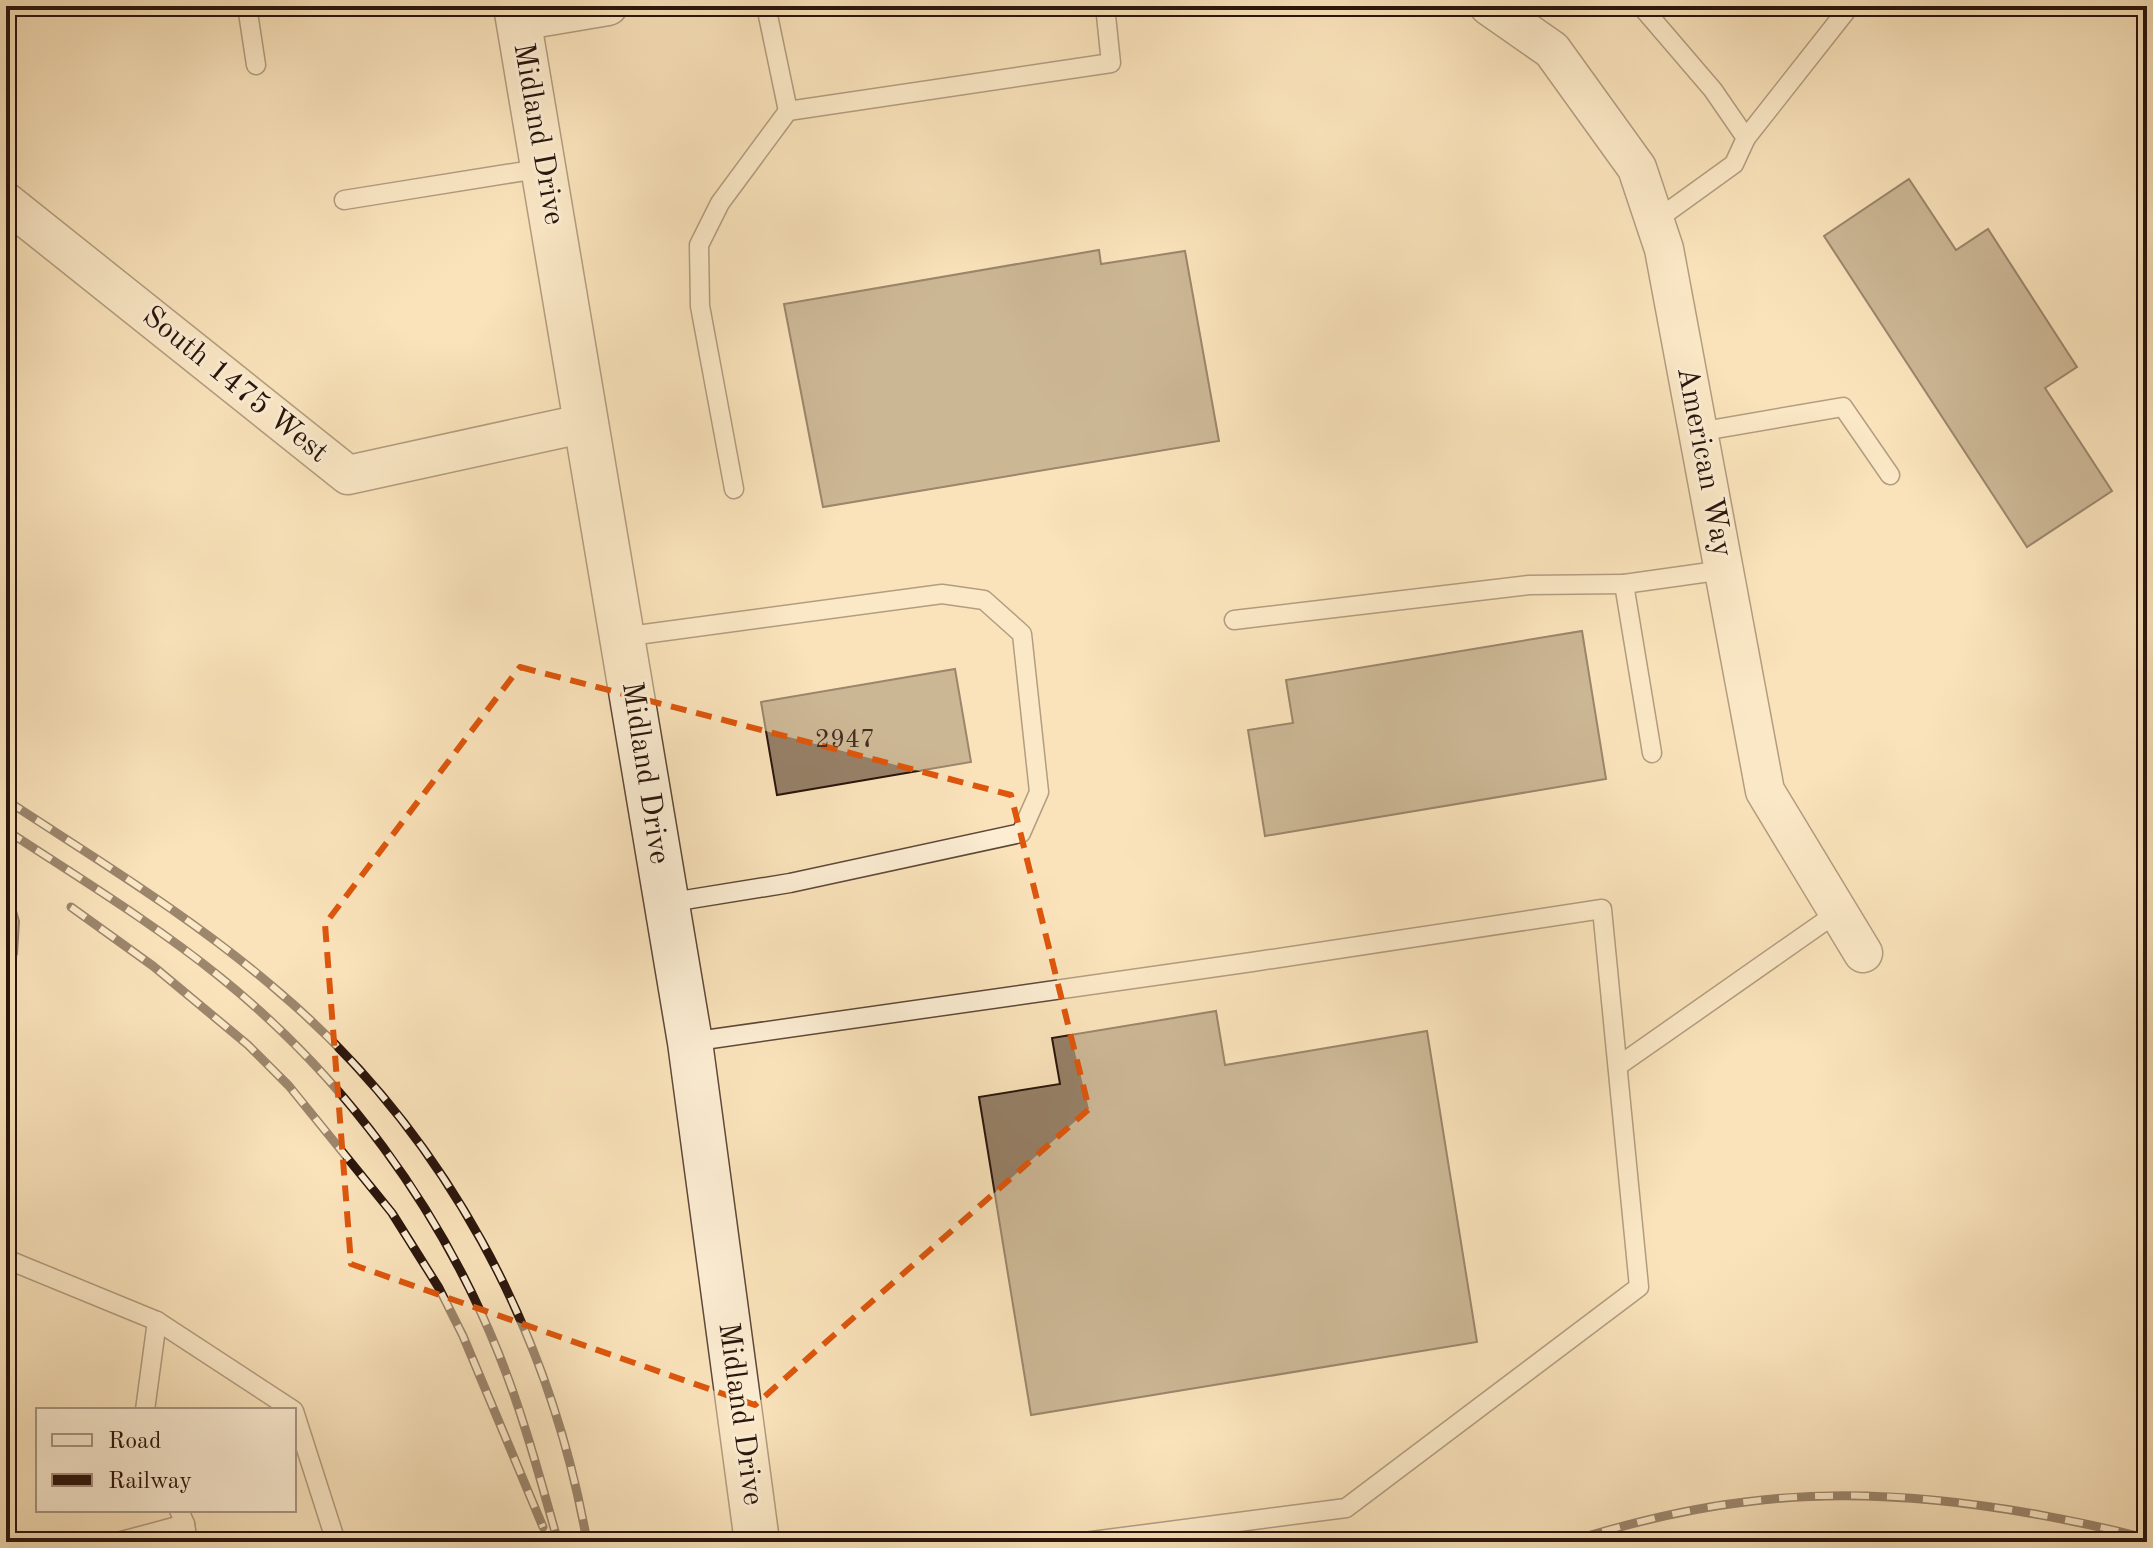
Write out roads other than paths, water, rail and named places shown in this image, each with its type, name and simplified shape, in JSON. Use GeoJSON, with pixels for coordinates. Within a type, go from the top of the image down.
{"type":"FeatureCollection","features":[{"type":"Feature","properties":{"kind":"street"},"geometry":{"type":"LineString","coordinates":[[518,13],[608,6]]}},
{"type":"Feature","properties":{"kind":"street","name":"American Way"},"geometry":{"type":"LineString","coordinates":[[1489,6],[1552,50],[1637,168],[1664,249],[1765,791],[1863,953]]}},
{"type":"Feature","properties":{"kind":"street","name":"Midland Drive"},"geometry":{"type":"LineString","coordinates":[[518,13],[690,1042],[757,1542]]}},
{"type":"Feature","properties":{"kind":"street","name":"South 1475 West"},"geometry":{"type":"LineString","coordinates":[[6,202],[348,475],[586,423]]}},
{"type":"Feature","properties":{"kind":"lane"},"geometry":{"type":"LineString","coordinates":[[247,6],[256,65]]}},
{"type":"Feature","properties":{"kind":"lane"},"geometry":{"type":"LineString","coordinates":[[766,6],[788,111]]}},
{"type":"Feature","properties":{"kind":"lane"},"geometry":{"type":"LineString","coordinates":[[734,489],[700,306],[699,245],[720,203],[788,111],[1111,63],[1105,6]]}},
{"type":"Feature","properties":{"kind":"lane"},"geometry":{"type":"LineString","coordinates":[[1641,6],[1713,90],[1746,138]]}},
{"type":"Feature","properties":{"kind":"lane"},"geometry":{"type":"LineString","coordinates":[[1655,221],[1734,164],[1746,138],[1850,6]]}},
{"type":"Feature","properties":{"kind":"lane"},"geometry":{"type":"LineString","coordinates":[[344,200],[544,168]]}},
{"type":"Feature","properties":{"kind":"lane"},"geometry":{"type":"LineString","coordinates":[[1698,432],[1843,407],[1890,475]]}},
{"type":"Feature","properties":{"kind":"lane"},"geometry":{"type":"LineString","coordinates":[[1234,620],[1529,585],[1624,584],[1724,570]]}},
{"type":"Feature","properties":{"kind":"lane"},"geometry":{"type":"LineString","coordinates":[[1624,584],[1652,753]]}},
{"type":"Feature","properties":{"kind":"lane"},"geometry":{"type":"LineString","coordinates":[[622,637],[942,594],[984,600],[1022,634],[1039,792],[1021,833],[790,883],[666,903]]}},
{"type":"Feature","properties":{"kind":"lane"},"geometry":{"type":"LineString","coordinates":[[690,1042],[1602,909],[1639,1287],[1346,1508],[1084,1542]]}},
{"type":"Feature","properties":{"kind":"lane"},"geometry":{"type":"LineString","coordinates":[[1618,1066],[1838,912]]}},
{"type":"Feature","properties":{"kind":"lane"},"geometry":{"type":"LineString","coordinates":[[6,1259],[157,1321],[290,1408]]}},
{"type":"Feature","properties":{"kind":"lane"},"geometry":{"type":"LineString","coordinates":[[145,1408],[157,1321]]}},
{"type":"Feature","properties":{"kind":"lane"},"geometry":{"type":"LineString","coordinates":[[296,1419],[336,1542]]}},
{"type":"Feature","properties":{"kind":"lane"},"geometry":{"type":"LineString","coordinates":[[118,1542],[184,1525]]}},
{"type":"Feature","properties":{"kind":"railway"},"geometry":{"type":"LineString","coordinates":[[6,800],[146,892],[247,965],[338,1047],[392,1107],[439,1172],[481,1240],[517,1312],[546,1386],[570,1463],[587,1542]]}},
{"type":"Feature","properties":{"kind":"railway"},"geometry":{"type":"LineString","coordinates":[[6,830],[142,919],[220,977],[307,1057],[383,1147],[417,1195],[447,1246],[498,1352],[531,1446],[558,1542]]}},
{"type":"Feature","properties":{"kind":"railway"},"geometry":{"type":"LineString","coordinates":[[71,907],[153,966],[248,1045],[289,1086],[392,1213],[439,1288],[463,1336],[543,1527]]}},
{"type":"Feature","properties":{"kind":"railway"},"geometry":{"type":"LineString","coordinates":[[1568,1542],[1700,1509],[1818,1496],[1927,1499],[1999,1508],[2147,1539]]}}]}
